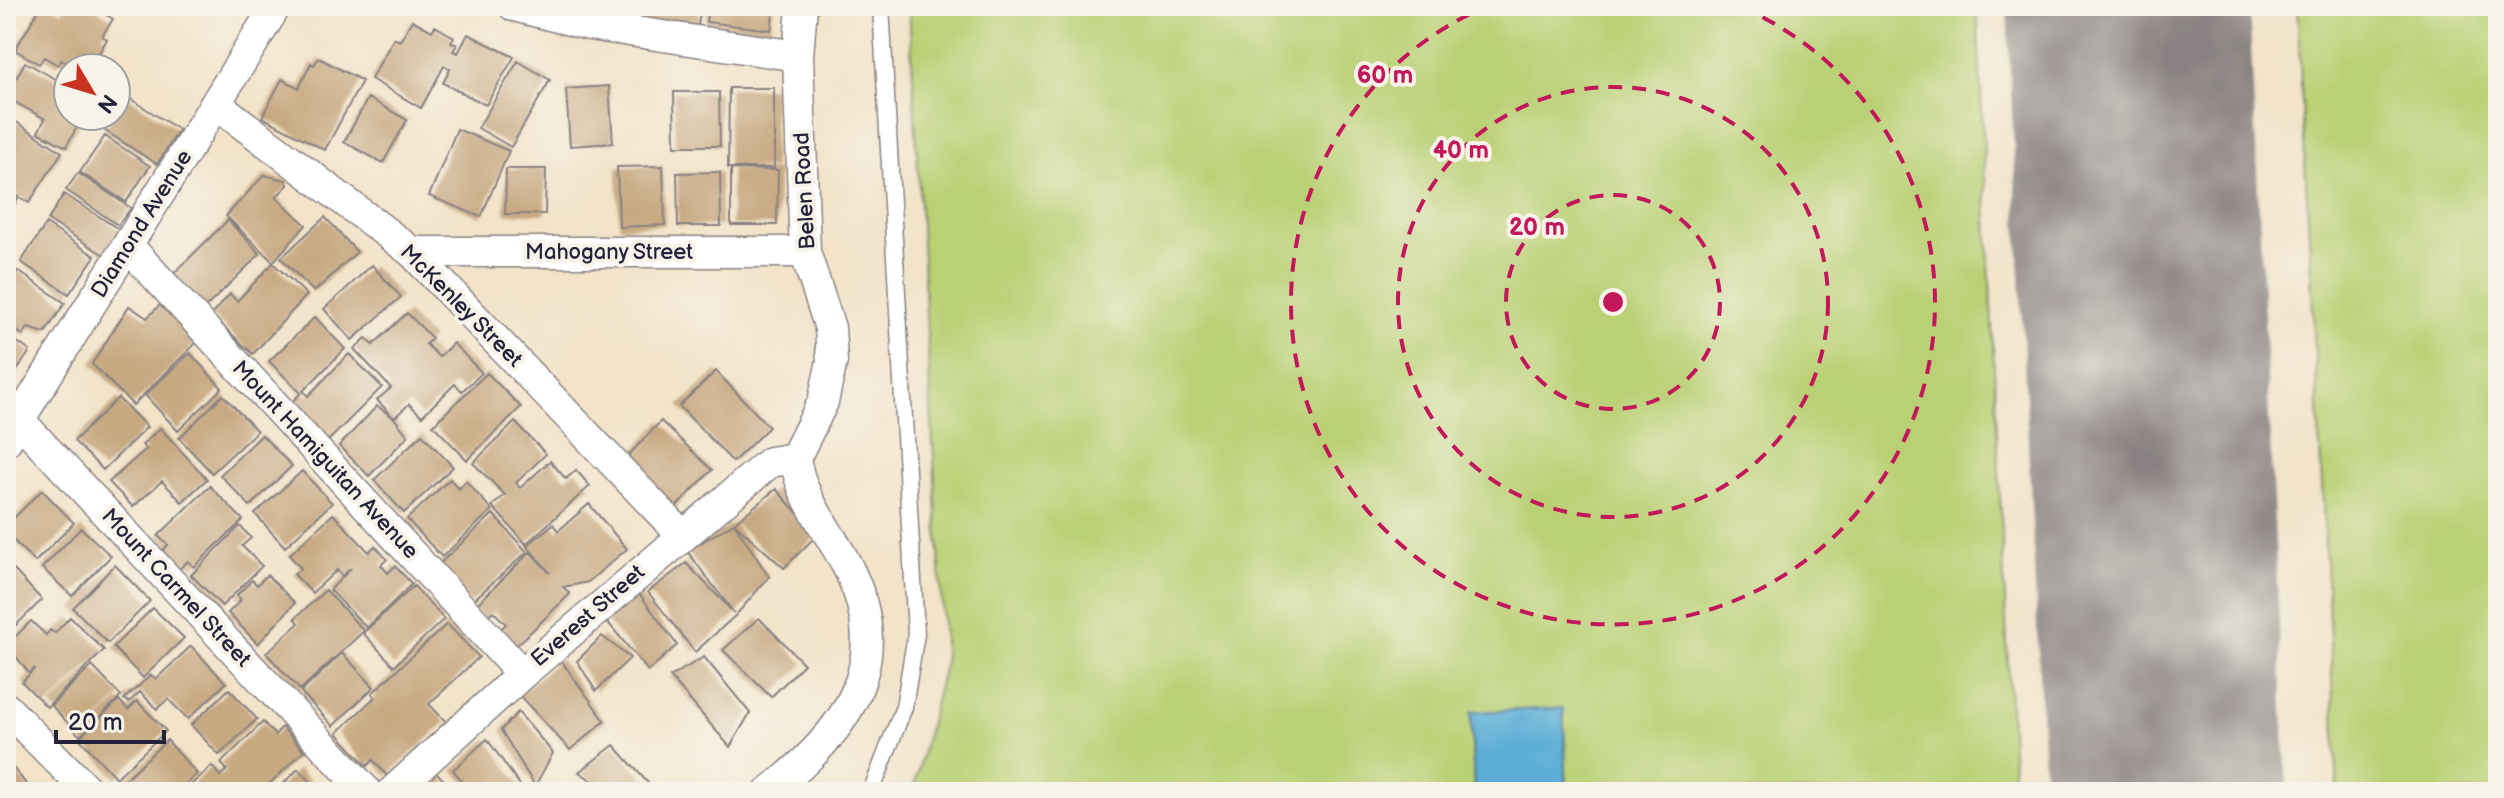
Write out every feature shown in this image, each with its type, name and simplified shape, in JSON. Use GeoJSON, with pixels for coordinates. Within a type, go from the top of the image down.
{"type":"FeatureCollection","features":[{"type":"Feature","properties":{"kind":"street","name":"Diamond Avenue"},"geometry":{"type":"LineString","coordinates":[[12,430],[276,6]]}},
{"type":"Feature","properties":{"kind":"street"},"geometry":{"type":"LineString","coordinates":[[514,6],[590,15],[798,56]]}},
{"type":"Feature","properties":{"kind":"street","name":"Belen Road"},"geometry":{"type":"LineString","coordinates":[[795,458],[823,402],[832,361],[830,328],[805,252],[798,56],[802,6]]}},
{"type":"Feature","properties":{"kind":"street","name":"McKenley Street"},"geometry":{"type":"LineString","coordinates":[[216,104],[412,252],[682,535]]}},
{"type":"Feature","properties":{"kind":"street","name":"Mount Hamiguitan Avenue"},"geometry":{"type":"LineString","coordinates":[[128,246],[522,674]]}},
{"type":"Feature","properties":{"kind":"street","name":"Mahogany Street"},"geometry":{"type":"LineString","coordinates":[[412,252],[805,252]]}},
{"type":"Feature","properties":{"kind":"street","name":"Mount Carmel Street"},"geometry":{"type":"LineString","coordinates":[[12,430],[367,792]]}},
{"type":"Feature","properties":{"kind":"street"},"geometry":{"type":"LineString","coordinates":[[769,792],[803,766],[830,737],[852,708],[865,673],[867,638],[862,608],[847,565],[803,495],[795,458]]}},
{"type":"Feature","properties":{"kind":"street","name":"Everest Street"},"geometry":{"type":"LineString","coordinates":[[392,792],[522,674],[770,462],[795,458]]}},
{"type":"Feature","properties":{"kind":"street"},"geometry":{"type":"LineString","coordinates":[[6,708],[89,792]]}},
{"type":"Feature","properties":{"kind":"lane"},"geometry":{"type":"LineString","coordinates":[[871,792],[904,707],[916,634],[881,6]]}},
{"type":"Feature","properties":{"kind":"green space"},"geometry":{"type":"Polygon","coordinates":[[[909,6],[1977,6],[2014,792],[1567,792],[1563,708],[1471,712],[1474,792],[913,792],[945,661],[909,6]]]}},
{"type":"Feature","properties":{"kind":"green space"},"geometry":{"type":"Polygon","coordinates":[[[2297,6],[2498,6],[2498,792],[2338,792],[2297,6]]]}},
{"type":"Feature","properties":{"kind":"water"},"geometry":{"type":"Polygon","coordinates":[[[1563,708],[1567,792],[1474,792],[1471,712],[1563,708]]]}},
{"type":"Feature","properties":{"kind":"building"},"geometry":{"type":"Polygon","coordinates":[[[41,6],[53,6],[62,12],[66,6],[91,6],[113,19],[102,36],[107,39],[99,52],[52,52],[52,62],[44,57],[39,64],[15,50],[41,6]]]}},
{"type":"Feature","properties":{"kind":"building"},"geometry":{"type":"Polygon","coordinates":[[[646,6],[701,6],[697,32],[642,23],[646,6]]]}},
{"type":"Feature","properties":{"kind":"building"},"geometry":{"type":"Polygon","coordinates":[[[708,6],[774,6],[771,30],[706,22],[708,6]]]}},
{"type":"Feature","properties":{"kind":"building"},"geometry":{"type":"Polygon","coordinates":[[[412,20],[432,31],[435,26],[454,37],[451,42],[457,45],[453,51],[458,53],[468,34],[514,57],[486,105],[443,83],[450,69],[444,66],[421,108],[371,79],[394,38],[400,41],[412,20]]]}},
{"type":"Feature","properties":{"kind":"building"},"geometry":{"type":"Polygon","coordinates":[[[319,58],[362,81],[325,150],[262,117],[282,79],[299,88],[311,63],[314,65],[319,58]]]}},
{"type":"Feature","properties":{"kind":"building"},"geometry":{"type":"Polygon","coordinates":[[[518,61],[550,80],[511,147],[478,128],[518,61]]]}},
{"type":"Feature","properties":{"kind":"building"},"geometry":{"type":"Polygon","coordinates":[[[25,62],[52,77],[52,132],[74,132],[66,147],[38,132],[45,119],[6,97],[25,62]]]}},
{"type":"Feature","properties":{"kind":"building"},"geometry":{"type":"Polygon","coordinates":[[[609,86],[613,143],[570,146],[566,89],[609,86]]]}},
{"type":"Feature","properties":{"kind":"building"},"geometry":{"type":"Polygon","coordinates":[[[729,88],[774,88],[774,168],[728,168],[729,88]]]}},
{"type":"Feature","properties":{"kind":"building"},"geometry":{"type":"Polygon","coordinates":[[[674,92],[719,92],[720,146],[675,146],[674,92]]]}},
{"type":"Feature","properties":{"kind":"building"},"geometry":{"type":"Polygon","coordinates":[[[368,98],[407,120],[383,163],[344,142],[368,98]]]}},
{"type":"Feature","properties":{"kind":"building"},"geometry":{"type":"Polygon","coordinates":[[[132,100],[179,130],[157,164],[107,132],[132,132],[132,100]]]}},
{"type":"Feature","properties":{"kind":"building"},"geometry":{"type":"Polygon","coordinates":[[[12,119],[62,152],[29,203],[6,189],[6,123],[12,119]]]}},
{"type":"Feature","properties":{"kind":"building"},"geometry":{"type":"Polygon","coordinates":[[[457,129],[509,151],[481,217],[429,196],[457,129]]]}},
{"type":"Feature","properties":{"kind":"building"},"geometry":{"type":"Polygon","coordinates":[[[105,136],[150,166],[126,202],[80,172],[105,136]]]}},
{"type":"Feature","properties":{"kind":"building"},"geometry":{"type":"Polygon","coordinates":[[[663,166],[665,225],[619,227],[617,167],[663,166]]]}},
{"type":"Feature","properties":{"kind":"building"},"geometry":{"type":"Polygon","coordinates":[[[506,169],[546,169],[545,214],[505,214],[506,169]]]}},
{"type":"Feature","properties":{"kind":"building"},"geometry":{"type":"Polygon","coordinates":[[[731,169],[778,170],[777,225],[731,225],[731,169]]]}},
{"type":"Feature","properties":{"kind":"building"},"geometry":{"type":"Polygon","coordinates":[[[720,172],[721,226],[678,226],[677,173],[720,172]]]}},
{"type":"Feature","properties":{"kind":"building"},"geometry":{"type":"Polygon","coordinates":[[[78,173],[131,208],[118,225],[66,190],[78,173]]]}},
{"type":"Feature","properties":{"kind":"building"},"geometry":{"type":"Polygon","coordinates":[[[264,175],[286,180],[288,185],[276,197],[306,225],[273,262],[226,216],[264,175]]]}},
{"type":"Feature","properties":{"kind":"building"},"geometry":{"type":"Polygon","coordinates":[[[6,191],[18,199],[6,218],[6,191]]]}},
{"type":"Feature","properties":{"kind":"building"},"geometry":{"type":"Polygon","coordinates":[[[64,194],[120,230],[104,255],[48,220],[64,194]]]}},
{"type":"Feature","properties":{"kind":"building"},"geometry":{"type":"Polygon","coordinates":[[[325,217],[357,252],[314,292],[281,258],[325,217]]]}},
{"type":"Feature","properties":{"kind":"building"},"geometry":{"type":"Polygon","coordinates":[[[228,220],[260,254],[205,308],[173,274],[228,220]]]}},
{"type":"Feature","properties":{"kind":"building"},"geometry":{"type":"Polygon","coordinates":[[[46,224],[95,256],[69,294],[21,262],[46,224]]]}},
{"type":"Feature","properties":{"kind":"building"},"geometry":{"type":"Polygon","coordinates":[[[273,263],[307,295],[253,354],[211,315],[230,294],[237,301],[273,263]]]}},
{"type":"Feature","properties":{"kind":"building"},"geometry":{"type":"Polygon","coordinates":[[[372,265],[401,297],[352,340],[324,309],[372,265]]]}},
{"type":"Feature","properties":{"kind":"building"},"geometry":{"type":"Polygon","coordinates":[[[18,271],[65,303],[45,333],[28,328],[23,335],[6,324],[6,289],[18,271]]]}},
{"type":"Feature","properties":{"kind":"building"},"geometry":{"type":"Polygon","coordinates":[[[160,305],[197,342],[133,405],[92,364],[129,306],[147,318],[160,305]]]}},
{"type":"Feature","properties":{"kind":"building"},"geometry":{"type":"Polygon","coordinates":[[[407,313],[432,338],[426,344],[439,357],[453,343],[482,373],[462,391],[455,384],[422,416],[409,404],[394,418],[377,400],[391,388],[354,349],[366,338],[373,345],[407,313]]]}},
{"type":"Feature","properties":{"kind":"building"},"geometry":{"type":"Polygon","coordinates":[[[315,317],[345,349],[303,391],[308,396],[349,354],[382,387],[326,443],[288,406],[301,393],[269,361],[315,317]]]}},
{"type":"Feature","properties":{"kind":"building"},"geometry":{"type":"Polygon","coordinates":[[[6,334],[30,351],[6,387],[6,334]]]}},
{"type":"Feature","properties":{"kind":"building"},"geometry":{"type":"Polygon","coordinates":[[[190,353],[222,388],[178,431],[145,395],[190,353]]]}},
{"type":"Feature","properties":{"kind":"building"},"geometry":{"type":"Polygon","coordinates":[[[716,371],[769,427],[733,462],[679,406],[716,371]]]}},
{"type":"Feature","properties":{"kind":"building"},"geometry":{"type":"Polygon","coordinates":[[[487,373],[521,407],[467,460],[433,425],[487,373]]]}},
{"type":"Feature","properties":{"kind":"building"},"geometry":{"type":"Polygon","coordinates":[[[223,395],[257,431],[212,473],[179,438],[223,395]]]}},
{"type":"Feature","properties":{"kind":"building"},"geometry":{"type":"Polygon","coordinates":[[[118,398],[147,427],[103,470],[74,441],[118,398]]]}},
{"type":"Feature","properties":{"kind":"building"},"geometry":{"type":"Polygon","coordinates":[[[377,406],[394,418],[408,436],[369,476],[339,446],[377,406]]]}},
{"type":"Feature","properties":{"kind":"building"},"geometry":{"type":"Polygon","coordinates":[[[661,421],[712,470],[672,511],[622,462],[661,421]]]}},
{"type":"Feature","properties":{"kind":"building"},"geometry":{"type":"Polygon","coordinates":[[[515,422],[546,454],[516,483],[520,488],[550,461],[566,479],[576,470],[590,486],[526,544],[492,506],[505,495],[473,463],[515,422]]]}},
{"type":"Feature","properties":{"kind":"building"},"geometry":{"type":"Polygon","coordinates":[[[160,428],[207,479],[182,502],[162,481],[133,507],[109,482],[146,449],[142,445],[160,428]]]}},
{"type":"Feature","properties":{"kind":"building"},"geometry":{"type":"Polygon","coordinates":[[[422,434],[453,467],[404,513],[374,480],[422,434]]]}},
{"type":"Feature","properties":{"kind":"building"},"geometry":{"type":"Polygon","coordinates":[[[262,435],[292,466],[250,506],[220,475],[262,435]]]}},
{"type":"Feature","properties":{"kind":"building"},"geometry":{"type":"Polygon","coordinates":[[[302,471],[332,503],[285,547],[255,514],[302,471]]]}},
{"type":"Feature","properties":{"kind":"building"},"geometry":{"type":"Polygon","coordinates":[[[450,479],[459,489],[466,481],[492,510],[442,557],[407,519],[450,479]]]}},
{"type":"Feature","properties":{"kind":"building"},"geometry":{"type":"Polygon","coordinates":[[[210,486],[243,520],[194,567],[188,561],[174,574],[157,556],[168,545],[158,536],[210,486]]]}},
{"type":"Feature","properties":{"kind":"building"},"geometry":{"type":"Polygon","coordinates":[[[776,489],[817,535],[784,568],[734,523],[776,489]]]}},
{"type":"Feature","properties":{"kind":"building"},"geometry":{"type":"Polygon","coordinates":[[[42,490],[74,523],[35,562],[6,533],[6,526],[42,490]]]}},
{"type":"Feature","properties":{"kind":"building"},"geometry":{"type":"Polygon","coordinates":[[[589,504],[627,549],[588,582],[563,587],[570,594],[510,652],[494,636],[506,624],[493,611],[484,619],[473,608],[530,552],[550,573],[527,546],[553,524],[558,531],[589,504]]]}},
{"type":"Feature","properties":{"kind":"building"},"geometry":{"type":"Polygon","coordinates":[[[333,514],[369,552],[375,546],[387,559],[381,565],[388,573],[395,566],[412,584],[367,628],[330,590],[351,568],[342,576],[337,570],[312,593],[294,574],[301,568],[289,555],[333,514]]]}},
{"type":"Feature","properties":{"kind":"building"},"geometry":{"type":"Polygon","coordinates":[[[493,514],[527,552],[470,603],[437,566],[493,514]]]}},
{"type":"Feature","properties":{"kind":"building"},"geometry":{"type":"Polygon","coordinates":[[[734,523],[769,577],[736,615],[695,652],[648,592],[686,563],[734,613],[687,551],[734,523]]]}},
{"type":"Feature","properties":{"kind":"building"},"geometry":{"type":"Polygon","coordinates":[[[240,526],[251,538],[242,546],[262,566],[222,606],[191,575],[240,526]]]}},
{"type":"Feature","properties":{"kind":"building"},"geometry":{"type":"Polygon","coordinates":[[[81,528],[111,556],[72,596],[42,568],[81,528]]]}},
{"type":"Feature","properties":{"kind":"building"},"geometry":{"type":"Polygon","coordinates":[[[115,565],[150,601],[108,643],[73,608],[115,565]]]}},
{"type":"Feature","properties":{"kind":"building"},"geometry":{"type":"Polygon","coordinates":[[[13,569],[42,600],[6,635],[6,575],[13,569]]]}},
{"type":"Feature","properties":{"kind":"building"},"geometry":{"type":"Polygon","coordinates":[[[267,575],[295,603],[258,644],[228,613],[241,600],[237,595],[252,580],[257,585],[267,575]]]}},
{"type":"Feature","properties":{"kind":"building"},"geometry":{"type":"Polygon","coordinates":[[[414,586],[444,619],[394,666],[363,633],[414,586]]]}},
{"type":"Feature","properties":{"kind":"building"},"geometry":{"type":"Polygon","coordinates":[[[635,588],[677,645],[648,671],[605,619],[635,588]]]}},
{"type":"Feature","properties":{"kind":"building"},"geometry":{"type":"Polygon","coordinates":[[[326,590],[364,631],[300,690],[266,653],[299,623],[295,618],[326,590]]]}},
{"type":"Feature","properties":{"kind":"building"},"geometry":{"type":"Polygon","coordinates":[[[153,608],[184,638],[143,678],[113,647],[153,608]]]}},
{"type":"Feature","properties":{"kind":"building"},"geometry":{"type":"Polygon","coordinates":[[[70,617],[104,650],[47,707],[22,682],[35,668],[29,673],[7,645],[31,621],[46,635],[50,630],[55,633],[70,617]]]}},
{"type":"Feature","properties":{"kind":"building"},"geometry":{"type":"Polygon","coordinates":[[[759,618],[804,664],[771,697],[723,650],[759,618]]]}},
{"type":"Feature","properties":{"kind":"building"},"geometry":{"type":"Polygon","coordinates":[[[447,624],[479,657],[429,704],[446,722],[387,776],[373,760],[367,766],[337,733],[375,697],[372,693],[447,624]]]}},
{"type":"Feature","properties":{"kind":"building"},"geometry":{"type":"Polygon","coordinates":[[[602,636],[630,658],[596,691],[577,661],[602,636]]]}},
{"type":"Feature","properties":{"kind":"building"},"geometry":{"type":"Polygon","coordinates":[[[191,646],[226,683],[188,719],[168,699],[157,709],[140,692],[129,702],[124,699],[151,675],[156,679],[191,646]]]}},
{"type":"Feature","properties":{"kind":"building"},"geometry":{"type":"Polygon","coordinates":[[[342,653],[374,687],[333,726],[301,692],[342,653]]]}},
{"type":"Feature","properties":{"kind":"building"},"geometry":{"type":"Polygon","coordinates":[[[704,657],[750,713],[730,747],[670,677],[704,657]]]}},
{"type":"Feature","properties":{"kind":"building"},"geometry":{"type":"Polygon","coordinates":[[[560,659],[605,721],[570,750],[519,695],[560,659]]]}},
{"type":"Feature","properties":{"kind":"building"},"geometry":{"type":"Polygon","coordinates":[[[92,666],[121,696],[80,736],[51,705],[92,666]]]}},
{"type":"Feature","properties":{"kind":"building"},"geometry":{"type":"Polygon","coordinates":[[[229,689],[257,719],[219,755],[191,725],[229,689]]]}},
{"type":"Feature","properties":{"kind":"building"},"geometry":{"type":"Polygon","coordinates":[[[119,700],[128,710],[137,701],[166,731],[116,778],[79,738],[119,700]]]}},
{"type":"Feature","properties":{"kind":"building"},"geometry":{"type":"Polygon","coordinates":[[[518,712],[553,753],[535,786],[501,730],[518,712]]]}},
{"type":"Feature","properties":{"kind":"building"},"geometry":{"type":"Polygon","coordinates":[[[263,722],[275,735],[282,727],[304,751],[261,792],[183,792],[212,766],[220,776],[227,770],[221,763],[263,722]]]}},
{"type":"Feature","properties":{"kind":"building"},"geometry":{"type":"Polygon","coordinates":[[[487,739],[522,788],[518,792],[471,792],[453,770],[487,739]]]}},
{"type":"Feature","properties":{"kind":"building"},"geometry":{"type":"Polygon","coordinates":[[[167,740],[197,774],[177,792],[132,792],[122,782],[167,740]]]}},
{"type":"Feature","properties":{"kind":"building"},"geometry":{"type":"Polygon","coordinates":[[[614,745],[656,792],[599,792],[602,787],[579,772],[614,745]]]}},
{"type":"Feature","properties":{"kind":"building"},"geometry":{"type":"Polygon","coordinates":[[[9,763],[33,792],[6,792],[9,763]]]}},
{"type":"Feature","properties":{"kind":"building"},"geometry":{"type":"Polygon","coordinates":[[[298,769],[321,792],[275,792],[298,769]]]}},
{"type":"Feature","properties":{"kind":"building"},"geometry":{"type":"Polygon","coordinates":[[[435,771],[455,792],[419,792],[435,771]]]}},
{"type":"Feature","properties":{"kind":"taxiway"},"geometry":{"type":"LineString","coordinates":[[2129,20],[2130,6]]}},
{"type":"Feature","properties":{"kind":"runway"},"geometry":{"type":"LineString","coordinates":[[2128,6],[2166,792]]}}]}
